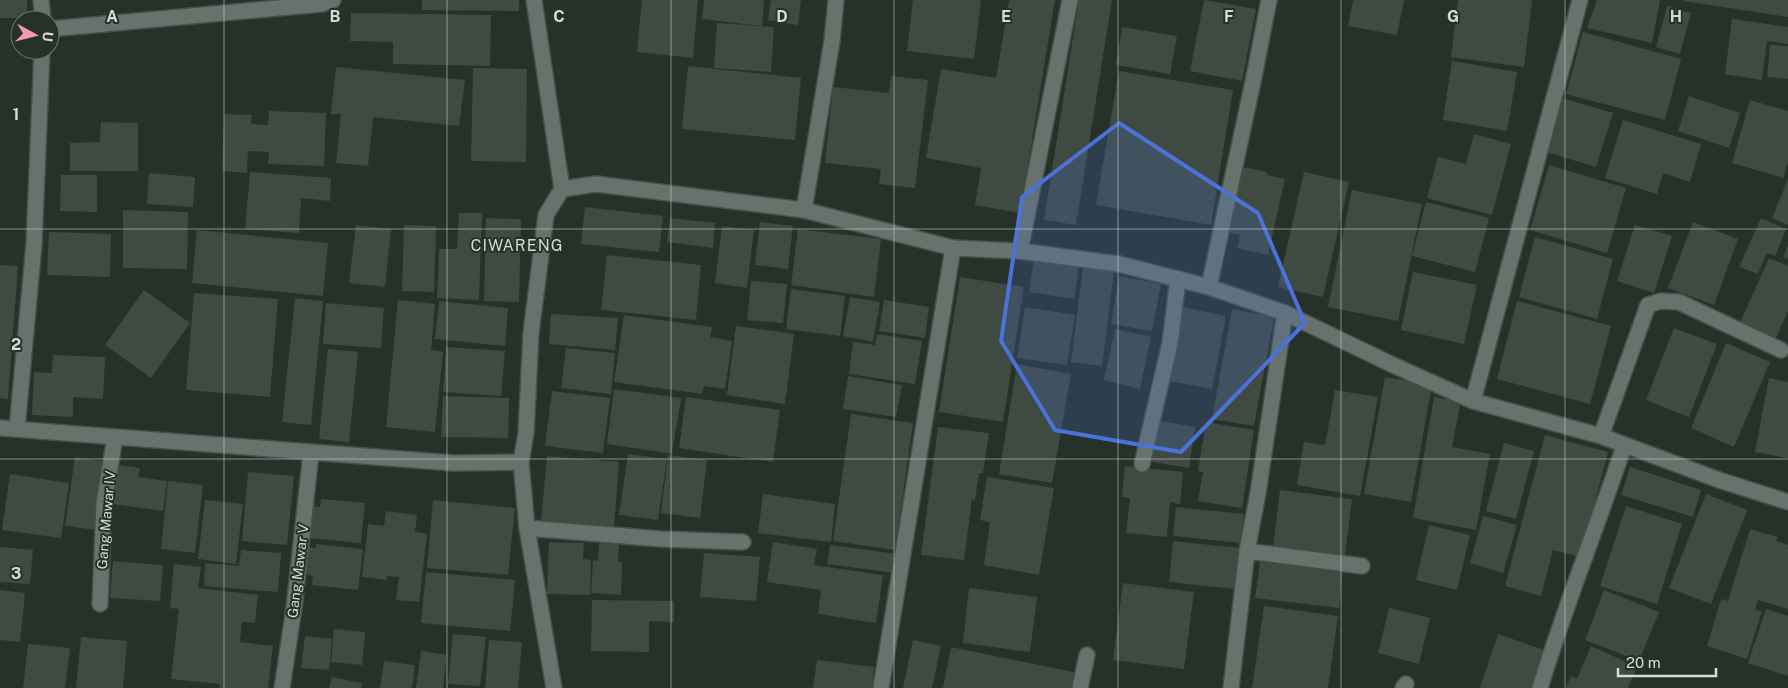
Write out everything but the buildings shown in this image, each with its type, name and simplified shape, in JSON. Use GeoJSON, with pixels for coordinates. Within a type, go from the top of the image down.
{"type":"FeatureCollection","features":[{"type":"Feature","properties":{"kind":"street"},"geometry":{"type":"LineString","coordinates":[[60,28],[322,4],[333,0]]}},
{"type":"Feature","properties":{"kind":"street"},"geometry":{"type":"LineString","coordinates":[[534,0],[562,189],[546,215],[531,333],[526,432],[521,462],[527,528],[554,688]]}},
{"type":"Feature","properties":{"kind":"street"},"geometry":{"type":"LineString","coordinates":[[804,210],[832,41],[836,0]]}},
{"type":"Feature","properties":{"kind":"street"},"geometry":{"type":"LineString","coordinates":[[1020,250],[1070,0]]}},
{"type":"Feature","properties":{"kind":"street"},"geometry":{"type":"LineString","coordinates":[[1209,287],[1269,0]]}},
{"type":"Feature","properties":{"kind":"street"},"geometry":{"type":"LineString","coordinates":[[1473,401],[1580,0]]}},
{"type":"Feature","properties":{"kind":"street"},"geometry":{"type":"LineString","coordinates":[[17,429],[34,244],[42,60]]}},
{"type":"Feature","properties":{"kind":"street"},"geometry":{"type":"LineString","coordinates":[[562,189],[596,184],[804,210],[952,248],[1020,250],[1119,264],[1178,279],[1209,287],[1285,313],[1473,401],[1601,436],[1719,480],[1788,502]]}},
{"type":"Feature","properties":{"kind":"street"},"geometry":{"type":"LineString","coordinates":[[881,688],[952,248]]}},
{"type":"Feature","properties":{"kind":"street"},"geometry":{"type":"LineString","coordinates":[[1142,464],[1170,343],[1178,279]]}},
{"type":"Feature","properties":{"kind":"street"},"geometry":{"type":"LineString","coordinates":[[1601,436],[1648,305],[1661,301],[1679,302],[1781,350]]}},
{"type":"Feature","properties":{"kind":"street"},"geometry":{"type":"LineString","coordinates":[[1231,688],[1247,552],[1285,313]]}},
{"type":"Feature","properties":{"kind":"street"},"geometry":{"type":"LineString","coordinates":[[0,428],[453,463],[521,462]]}},
{"type":"Feature","properties":{"kind":"street","name":"Gang Mawar IV"},"geometry":{"type":"LineString","coordinates":[[100,604],[104,504],[115,437]]}},
{"type":"Feature","properties":{"kind":"street"},"geometry":{"type":"LineString","coordinates":[[1540,688],[1624,446]]}},
{"type":"Feature","properties":{"kind":"street","name":"Gang Mawar V"},"geometry":{"type":"LineString","coordinates":[[282,688],[294,608],[311,453]]}},
{"type":"Feature","properties":{"kind":"street"},"geometry":{"type":"LineString","coordinates":[[527,528],[661,539],[743,542]]}},
{"type":"Feature","properties":{"kind":"street"},"geometry":{"type":"LineString","coordinates":[[1247,552],[1362,566]]}},
{"type":"Feature","properties":{"kind":"street"},"geometry":{"type":"LineString","coordinates":[[1080,688],[1087,654]]}},
{"type":"Feature","properties":{"kind":"highlighted area"},"geometry":{"type":"Polygon","coordinates":[[[1119,123],[1258,213],[1305,323],[1181,452],[1055,430],[1001,341],[1022,197],[1119,123]]]}},
{"type":"Feature","properties":{"kind":"district","name":"CIWARENG"},"geometry":{"type":"Point","coordinates":[517,245]}}]}
